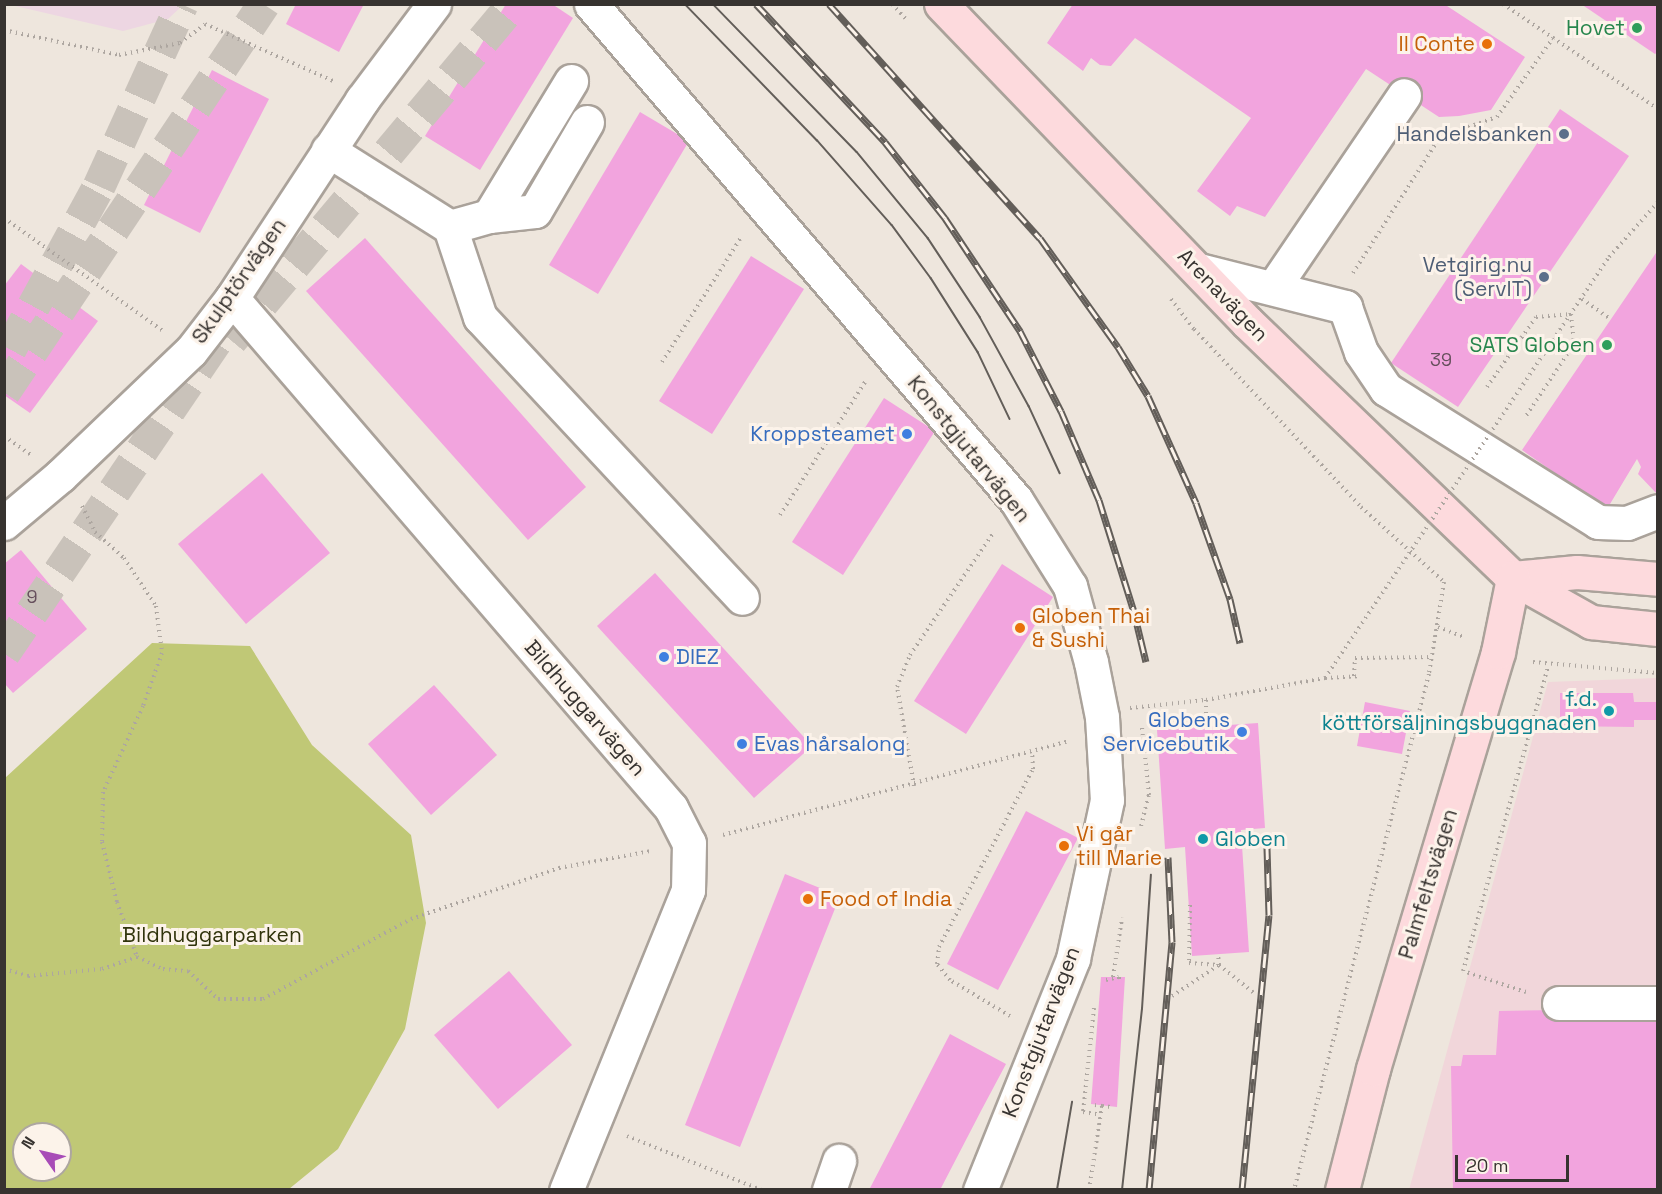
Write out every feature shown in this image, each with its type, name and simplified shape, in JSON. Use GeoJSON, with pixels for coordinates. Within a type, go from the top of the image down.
{"type":"FeatureCollection","features":[{"type":"Feature","properties":{"kind":"main road","name":"Arenavägen"},"geometry":{"type":"LineString","coordinates":[[941,4],[1358,432],[1467,531],[1513,578],[1591,622],[1658,629]]}},
{"type":"Feature","properties":{"kind":"main road"},"geometry":{"type":"LineString","coordinates":[[1513,578],[1577,572],[1653,575]]}},
{"type":"Feature","properties":{"kind":"main road","name":"Palmfeltsvägen"},"geometry":{"type":"LineString","coordinates":[[1342,1190],[1373,1069],[1498,652],[1513,578]]}},
{"type":"Feature","properties":{"kind":"street","name":"Skulptörvägen"},"geometry":{"type":"LineString","coordinates":[[4,523],[60,476],[191,351],[232,298],[328,150],[434,4]]}},
{"type":"Feature","properties":{"kind":"street","name":"Konstgjutarvägen"},"geometry":{"type":"LineString","coordinates":[[591,4],[1016,500],[1070,586],[1091,662],[1116,713],[1107,800],[1073,959],[980,1190]]}},
{"type":"Feature","properties":{"kind":"street"},"geometry":{"type":"LineString","coordinates":[[489,216],[571,81]]}},
{"type":"Feature","properties":{"kind":"street"},"geometry":{"type":"LineString","coordinates":[[1273,288],[1404,95]]}},
{"type":"Feature","properties":{"kind":"street"},"geometry":{"type":"LineString","coordinates":[[450,227],[489,216],[535,211],[587,122]]}},
{"type":"Feature","properties":{"kind":"street"},"geometry":{"type":"LineString","coordinates":[[328,150],[450,227],[480,317],[742,598]]}},
{"type":"Feature","properties":{"kind":"street"},"geometry":{"type":"LineString","coordinates":[[1198,270],[1345,307],[1361,352],[1386,389],[1598,522],[1628,524],[1658,511]]}},
{"type":"Feature","properties":{"kind":"street","name":"Bildhuggarvägen"},"geometry":{"type":"LineString","coordinates":[[232,298],[671,808],[689,843],[688,890],[566,1190]]}},
{"type":"Feature","properties":{"kind":"street"},"geometry":{"type":"LineString","coordinates":[[1559,1003],[1658,1003]]}},
{"type":"Feature","properties":{"kind":"path"},"geometry":{"type":"LineString","coordinates":[[892,4],[908,21]]}},
{"type":"Feature","properties":{"kind":"path"},"geometry":{"type":"LineString","coordinates":[[1503,4],[1658,110]]}},
{"type":"Feature","properties":{"kind":"path"},"geometry":{"type":"LineString","coordinates":[[4,30],[119,55],[180,43],[205,24],[333,81]]}},
{"type":"Feature","properties":{"kind":"path"},"geometry":{"type":"LineString","coordinates":[[1332,303],[1440,137],[1497,117],[1552,38]]}},
{"type":"Feature","properties":{"kind":"path"},"geometry":{"type":"LineString","coordinates":[[1325,678],[1609,257],[1658,202]]}},
{"type":"Feature","properties":{"kind":"path"},"geometry":{"type":"LineString","coordinates":[[4,218],[191,351]]}},
{"type":"Feature","properties":{"kind":"path"},"geometry":{"type":"LineString","coordinates":[[662,362],[745,231]]}},
{"type":"Feature","properties":{"kind":"path"},"geometry":{"type":"LineString","coordinates":[[1166,293],[1194,329],[1361,507],[1444,582],[1429,674],[1294,1190]]}},
{"type":"Feature","properties":{"kind":"path"},"geometry":{"type":"LineString","coordinates":[[1582,298],[1611,319]]}},
{"type":"Feature","properties":{"kind":"path"},"geometry":{"type":"LineString","coordinates":[[1487,387],[1536,317],[1571,314]]}},
{"type":"Feature","properties":{"kind":"path"},"geometry":{"type":"LineString","coordinates":[[1526,416],[1574,344],[1571,314]]}},
{"type":"Feature","properties":{"kind":"path"},"geometry":{"type":"LineString","coordinates":[[780,515],[887,349]]}},
{"type":"Feature","properties":{"kind":"path"},"geometry":{"type":"LineString","coordinates":[[82,506],[95,532],[124,558],[156,606],[161,641],[162,653],[143,706],[103,792],[102,842],[117,902],[137,957]]}},
{"type":"Feature","properties":{"kind":"path"},"geometry":{"type":"LineString","coordinates":[[914,786],[897,687],[910,655],[996,528]]}},
{"type":"Feature","properties":{"kind":"path"},"geometry":{"type":"LineString","coordinates":[[1438,627],[1498,652],[1548,666],[1658,672]]}},
{"type":"Feature","properties":{"kind":"path"},"geometry":{"type":"LineString","coordinates":[[4,969],[28,976],[102,969],[137,957],[163,969],[188,971],[218,999],[263,999],[411,919],[559,868],[689,843],[914,786],[1080,738],[1116,713],[1206,700],[1325,678],[1356,676],[1355,658],[1433,657]]}},
{"type":"Feature","properties":{"kind":"path"},"geometry":{"type":"LineString","coordinates":[[1548,666],[1463,971],[1559,1003]]}},
{"type":"Feature","properties":{"kind":"path"},"geometry":{"type":"LineString","coordinates":[[1424,679],[1429,674]]}},
{"type":"Feature","properties":{"kind":"path"},"geometry":{"type":"LineString","coordinates":[[1206,700],[1206,727]]}},
{"type":"Feature","properties":{"kind":"path"},"geometry":{"type":"LineString","coordinates":[[1032,752],[1033,770],[939,947],[937,964],[950,980],[991,1008],[1043,1031]]}},
{"type":"Feature","properties":{"kind":"path"},"geometry":{"type":"LineString","coordinates":[[1190,905],[1189,963],[1219,965],[1254,993]]}},
{"type":"Feature","properties":{"kind":"path"},"geometry":{"type":"LineString","coordinates":[[1218,954],[1219,965]]}},
{"type":"Feature","properties":{"kind":"path"},"geometry":{"type":"LineString","coordinates":[[1172,996],[1219,965]]}},
{"type":"Feature","properties":{"kind":"path"},"geometry":{"type":"LineString","coordinates":[[1106,971],[1113,971]]}},
{"type":"Feature","properties":{"kind":"path"},"geometry":{"type":"LineString","coordinates":[[1106,981],[1107,977],[1119,977],[1119,980]]}},
{"type":"Feature","properties":{"kind":"path"},"geometry":{"type":"LineString","coordinates":[[1095,1005],[1083,1112],[1101,1115]]}},
{"type":"Feature","properties":{"kind":"path"},"geometry":{"type":"LineString","coordinates":[[1095,1105],[1111,1107]]}},
{"type":"Feature","properties":{"kind":"path"},"geometry":{"type":"LineString","coordinates":[[1089,1190],[1102,1106]]}},
{"type":"Feature","properties":{"kind":"path"},"geometry":{"type":"LineString","coordinates":[[593,1122],[761,1190]]}},
{"type":"Feature","properties":{"kind":"shaded area"},"geometry":{"type":"Polygon","coordinates":[[[11,5],[183,5],[168,19],[123,31],[11,5]]]}},
{"type":"Feature","properties":{"kind":"shaded area"},"geometry":{"type":"Polygon","coordinates":[[[1657,678],[1657,1189],[1409,1190],[1548,682],[1657,678]]]}},
{"type":"Feature","properties":{"kind":"green space","name":"Bildhuggarparken"},"geometry":{"type":"Polygon","coordinates":[[[152,643],[250,646],[312,745],[411,835],[426,923],[405,1029],[338,1149],[289,1189],[5,1189],[5,778],[152,643]]]}},
{"type":"Feature","properties":{"kind":"building"},"geometry":{"type":"Polygon","coordinates":[[[296,4],[364,4],[339,52],[286,24],[296,4]]]}},
{"type":"Feature","properties":{"kind":"building"},"geometry":{"type":"Polygon","coordinates":[[[506,4],[552,4],[573,18],[480,170],[425,136],[506,4]]]}},
{"type":"Feature","properties":{"kind":"building"},"geometry":{"type":"Polygon","coordinates":[[[1073,4],[1444,4],[1525,57],[1491,110],[1459,116],[1439,117],[1366,69],[1265,217],[1237,206],[1230,216],[1197,191],[1251,118],[1135,38],[1111,66],[1100,65],[1091,58],[1083,71],[1047,43],[1073,4]]]}},
{"type":"Feature","properties":{"kind":"building","name":"Hovet"},"geometry":{"type":"Polygon","coordinates":[[[1581,4],[1658,4],[1658,52],[1655,54],[1581,4]]]}},
{"type":"Feature","properties":{"kind":"building"},"geometry":{"type":"Polygon","coordinates":[[[212,70],[269,99],[200,233],[144,205],[212,70]]]}},
{"type":"Feature","properties":{"kind":"building"},"geometry":{"type":"Polygon","coordinates":[[[1560,109],[1629,156],[1458,407],[1391,363],[1560,109]]]}},
{"type":"Feature","properties":{"kind":"building"},"geometry":{"type":"Polygon","coordinates":[[[640,112],[689,141],[598,294],[549,265],[640,112]]]}},
{"type":"Feature","properties":{"kind":"building"},"geometry":{"type":"Polygon","coordinates":[[[365,238],[586,487],[528,540],[306,291],[365,238]]]}},
{"type":"Feature","properties":{"kind":"building"},"geometry":{"type":"Polygon","coordinates":[[[1658,250],[1658,495],[1638,474],[1641,467],[1637,459],[1607,509],[1522,450],[1658,250]]]}},
{"type":"Feature","properties":{"kind":"building"},"geometry":{"type":"Polygon","coordinates":[[[751,256],[804,289],[712,434],[659,401],[751,256]]]}},
{"type":"Feature","properties":{"kind":"building"},"geometry":{"type":"Polygon","coordinates":[[[21,264],[98,321],[30,413],[4,395],[4,286],[21,264]]]}},
{"type":"Feature","properties":{"kind":"building"},"geometry":{"type":"Polygon","coordinates":[[[884,398],[935,431],[843,575],[792,542],[884,398]]]}},
{"type":"Feature","properties":{"kind":"building"},"geometry":{"type":"Polygon","coordinates":[[[262,473],[330,553],[246,624],[178,544],[262,473]]]}},
{"type":"Feature","properties":{"kind":"building"},"geometry":{"type":"Polygon","coordinates":[[[21,550],[87,629],[13,693],[4,683],[4,564],[21,550]]]}},
{"type":"Feature","properties":{"kind":"building"},"geometry":{"type":"Polygon","coordinates":[[[1002,564],[1053,597],[966,734],[914,701],[1002,564]]]}},
{"type":"Feature","properties":{"kind":"building"},"geometry":{"type":"Polygon","coordinates":[[[655,573],[812,746],[754,798],[597,626],[655,573]]]}},
{"type":"Feature","properties":{"kind":"building"},"geometry":{"type":"Polygon","coordinates":[[[434,685],[497,755],[431,815],[368,744],[434,685]]]}},
{"type":"Feature","properties":{"kind":"building","name":"f.d. köttförsäljningsbyggnaden"},"geometry":{"type":"Polygon","coordinates":[[[1560,693],[1633,693],[1634,702],[1658,702],[1658,720],[1634,720],[1634,727],[1560,726],[1560,693]]]}},
{"type":"Feature","properties":{"kind":"building"},"geometry":{"type":"Polygon","coordinates":[[[1365,702],[1410,711],[1402,754],[1357,746],[1365,702]]]}},
{"type":"Feature","properties":{"kind":"building","name":"Globen"},"geometry":{"type":"Polygon","coordinates":[[[1258,723],[1265,828],[1241,830],[1249,952],[1192,956],[1185,847],[1165,849],[1157,730],[1258,723]]]}},
{"type":"Feature","properties":{"kind":"building"},"geometry":{"type":"Polygon","coordinates":[[[1026,811],[1078,838],[998,990],[947,964],[1026,811]]]}},
{"type":"Feature","properties":{"kind":"building"},"geometry":{"type":"Polygon","coordinates":[[[785,874],[840,896],[740,1147],[685,1125],[785,874]]]}},
{"type":"Feature","properties":{"kind":"building"},"geometry":{"type":"Polygon","coordinates":[[[509,971],[572,1045],[498,1109],[434,1035],[509,971]]]}},
{"type":"Feature","properties":{"kind":"building"},"geometry":{"type":"Polygon","coordinates":[[[1101,977],[1125,977],[1117,1107],[1091,1104],[1101,977]]]}},
{"type":"Feature","properties":{"kind":"building"},"geometry":{"type":"Polygon","coordinates":[[[1558,1010],[1658,1017],[1658,1190],[1453,1190],[1451,1066],[1461,1066],[1463,1055],[1496,1055],[1499,1011],[1558,1010]]]}},
{"type":"Feature","properties":{"kind":"building"},"geometry":{"type":"Polygon","coordinates":[[[950,1034],[1006,1064],[940,1190],[869,1190],[950,1034]]]}},
{"type":"Feature","properties":{"kind":"tunnel"},"geometry":{"type":"LineString","coordinates":[[10,349],[99,186],[182,4]]}},
{"type":"Feature","properties":{"kind":"tunnel"},"geometry":{"type":"LineString","coordinates":[[4,392],[264,4]]}},
{"type":"Feature","properties":{"kind":"tunnel"},"geometry":{"type":"LineString","coordinates":[[231,340],[513,4]]}},
{"type":"Feature","properties":{"kind":"tunnel"},"geometry":{"type":"LineString","coordinates":[[4,653],[224,329]]}},
{"type":"Feature","properties":{"kind":"tram line"},"geometry":{"type":"LineString","coordinates":[[685,4],[817,140],[892,225],[931,278],[978,352],[1010,419]]}},
{"type":"Feature","properties":{"kind":"tram line"},"geometry":{"type":"LineString","coordinates":[[713,4],[857,152],[928,238],[980,317],[1029,406],[1060,473]]}},
{"type":"Feature","properties":{"kind":"tram line"},"geometry":{"type":"LineString","coordinates":[[1122,1190],[1142,1009],[1151,875]]}},
{"type":"Feature","properties":{"kind":"tram line"},"geometry":{"type":"LineString","coordinates":[[1057,1190],[1072,1102]]}},
{"type":"Feature","properties":{"kind":"railway"},"geometry":{"type":"LineString","coordinates":[[756,4],[885,142],[945,218],[1020,331],[1061,411],[1099,500],[1134,612],[1146,662]]}},
{"type":"Feature","properties":{"kind":"railway"},"geometry":{"type":"LineString","coordinates":[[829,4],[1040,238],[1118,347],[1148,396],[1196,503],[1230,599],[1240,643]]}},
{"type":"Feature","properties":{"kind":"railway"},"geometry":{"type":"LineString","coordinates":[[1242,1190],[1269,915],[1267,847]]}},
{"type":"Feature","properties":{"kind":"railway"},"geometry":{"type":"LineString","coordinates":[[1149,1190],[1172,942],[1168,857]]}},
{"type":"Feature","properties":{"kind":"place","name":"Hovet"},"geometry":{"type":"Point","coordinates":[1637,28]}},
{"type":"Feature","properties":{"kind":"place","name":"Il Conte"},"geometry":{"type":"Point","coordinates":[1487,44]}},
{"type":"Feature","properties":{"kind":"place","name":"Handelsbanken"},"geometry":{"type":"Point","coordinates":[1564,134]}},
{"type":"Feature","properties":{"kind":"place","name":"Vetgirig.nu (ServIT)"},"geometry":{"type":"Point","coordinates":[1544,277]}},
{"type":"Feature","properties":{"kind":"place","name":"SATS Globen"},"geometry":{"type":"Point","coordinates":[1607,345]}},
{"type":"Feature","properties":{"kind":"place","name":"Kroppsteamet"},"geometry":{"type":"Point","coordinates":[907,434]}},
{"type":"Feature","properties":{"kind":"place","name":"Globen Thai & Sushi"},"geometry":{"type":"Point","coordinates":[1020,628]}},
{"type":"Feature","properties":{"kind":"place","name":"DIEZ"},"geometry":{"type":"Point","coordinates":[664,657]}},
{"type":"Feature","properties":{"kind":"place","name":"f.d. köttförsäljningsbyggnaden"},"geometry":{"type":"Point","coordinates":[1609,711]}},
{"type":"Feature","properties":{"kind":"place","name":"Globens Servicebutik"},"geometry":{"type":"Point","coordinates":[1242,732]}},
{"type":"Feature","properties":{"kind":"place","name":"Evas hårsalong"},"geometry":{"type":"Point","coordinates":[742,744]}},
{"type":"Feature","properties":{"kind":"place","name":"Globen"},"geometry":{"type":"Point","coordinates":[1203,839]}},
{"type":"Feature","properties":{"kind":"place","name":"Vi går till Marie"},"geometry":{"type":"Point","coordinates":[1064,846]}},
{"type":"Feature","properties":{"kind":"place","name":"Food of India"},"geometry":{"type":"Point","coordinates":[808,899]}}]}
